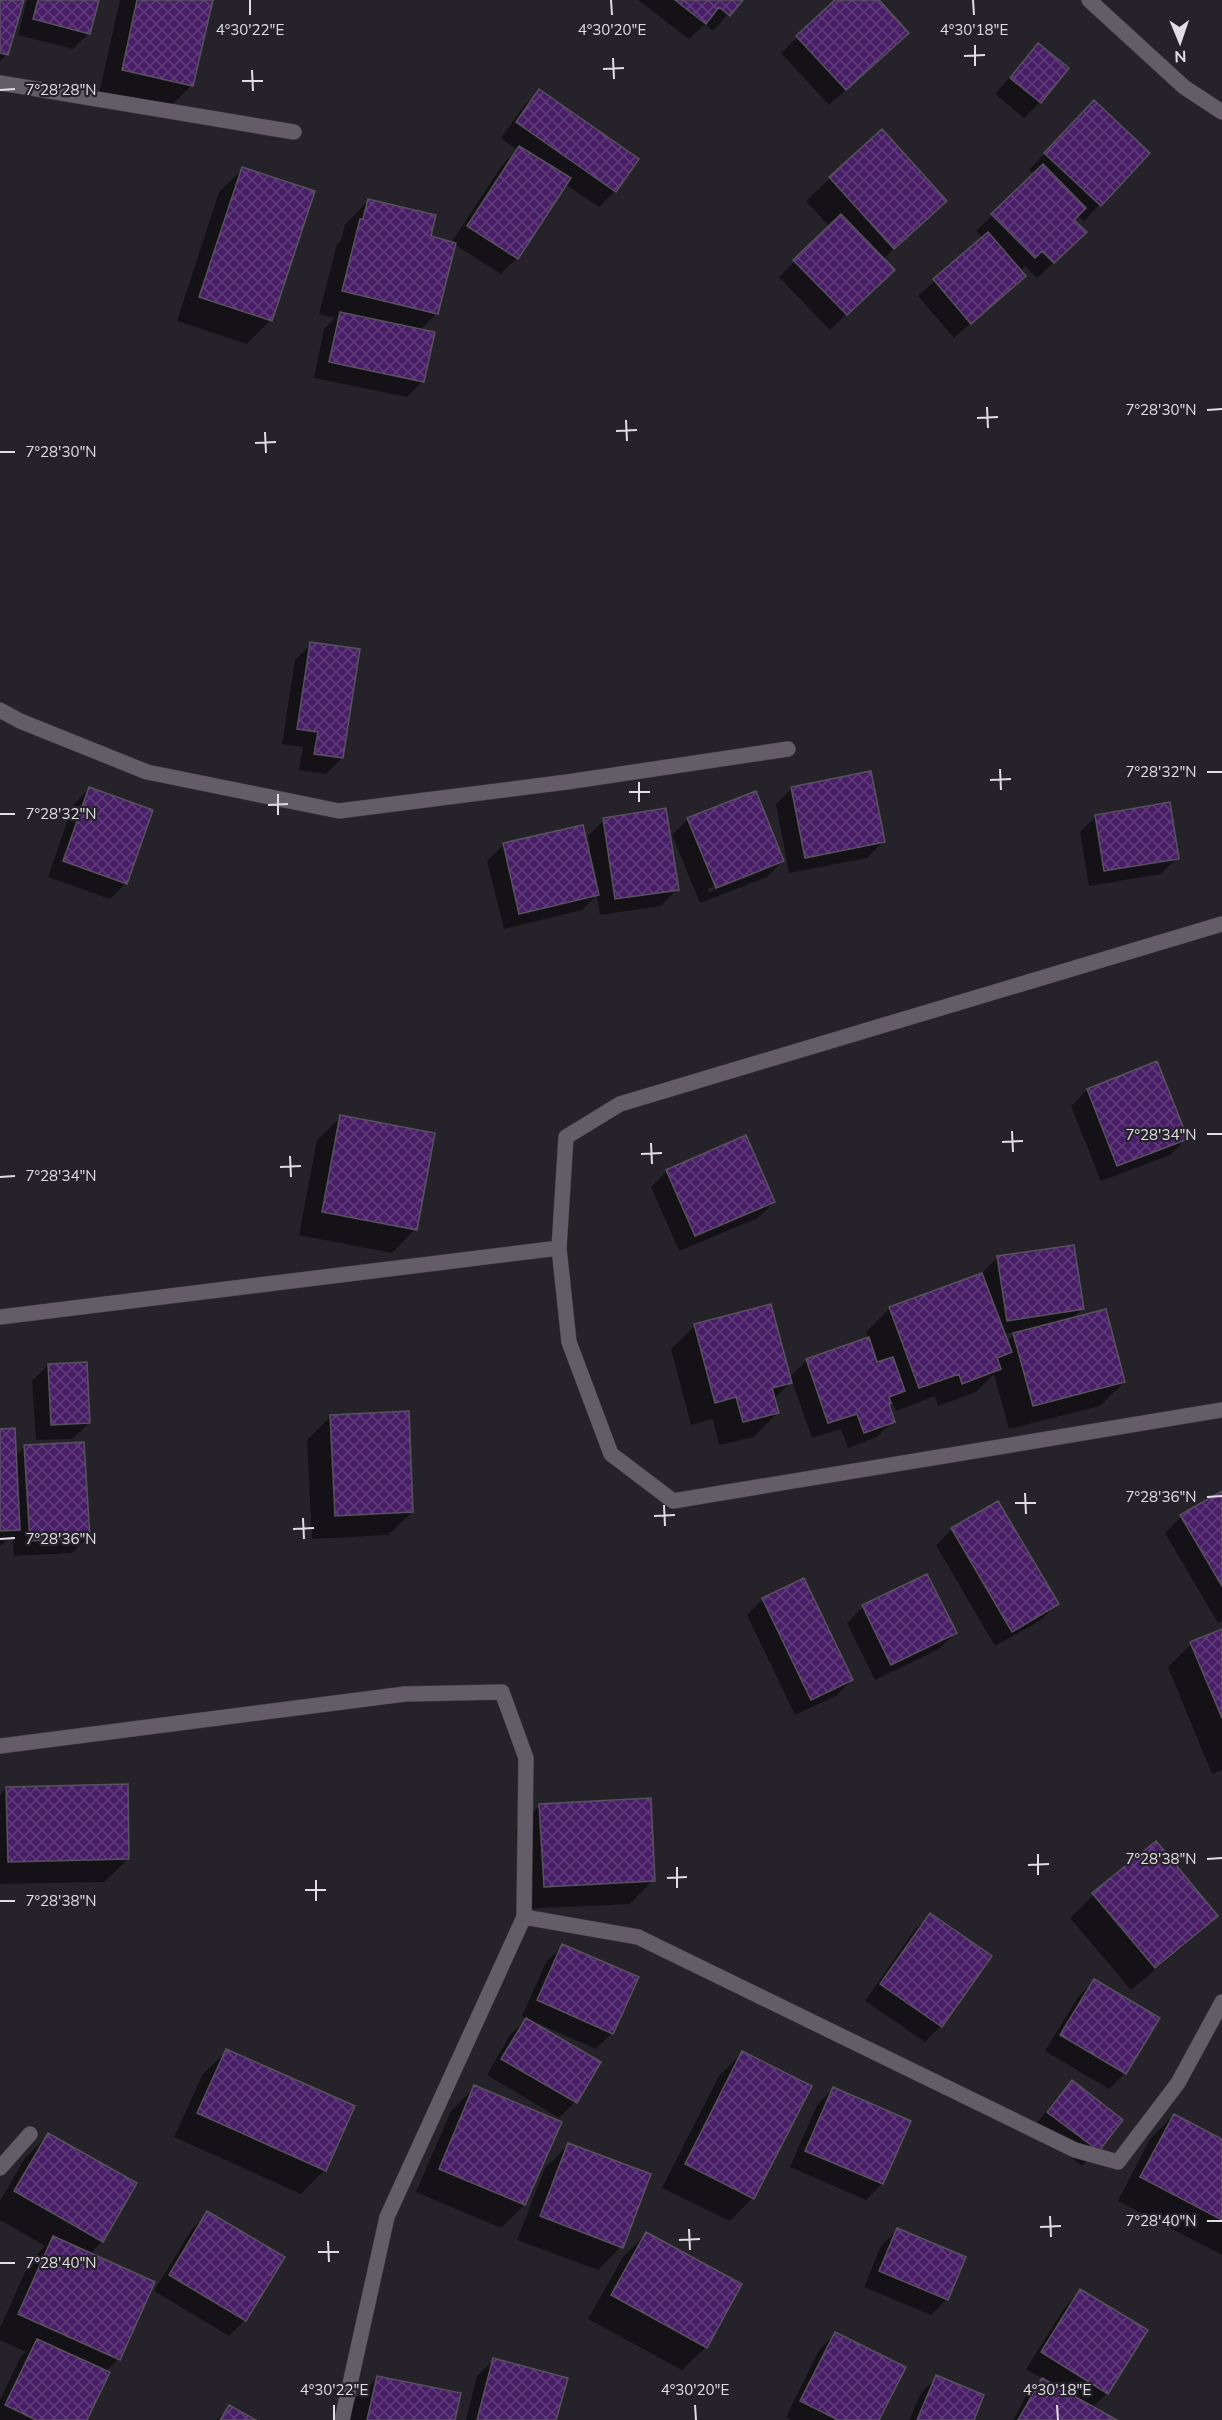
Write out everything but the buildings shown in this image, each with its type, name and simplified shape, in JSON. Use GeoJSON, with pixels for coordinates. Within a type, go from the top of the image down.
{"type":"FeatureCollection","features":[{"type":"Feature","properties":{"kind":"street"},"geometry":{"type":"LineString","coordinates":[[1089,0],[1184,87],[1222,112]]}},
{"type":"Feature","properties":{"kind":"street"},"geometry":{"type":"LineString","coordinates":[[0,83],[294,132]]}},
{"type":"Feature","properties":{"kind":"street"},"geometry":{"type":"LineString","coordinates":[[0,710],[20,721],[147,772],[339,811],[567,782],[788,749]]}},
{"type":"Feature","properties":{"kind":"street"},"geometry":{"type":"LineString","coordinates":[[1222,924],[620,1104],[566,1137],[559,1248],[569,1342],[611,1454],[673,1501],[1222,1410]]}},
{"type":"Feature","properties":{"kind":"street"},"geometry":{"type":"LineString","coordinates":[[0,1317],[559,1248]]}},
{"type":"Feature","properties":{"kind":"street"},"geometry":{"type":"LineString","coordinates":[[0,1746],[405,1694],[502,1692],[526,1758],[525,1917],[387,2217],[342,2420]]}},
{"type":"Feature","properties":{"kind":"street"},"geometry":{"type":"LineString","coordinates":[[525,1917],[638,1937],[1076,2150],[1118,2162],[1178,2084],[1222,2002]]}},
{"type":"Feature","properties":{"kind":"street"},"geometry":{"type":"LineString","coordinates":[[0,2168],[30,2134]]}}]}
